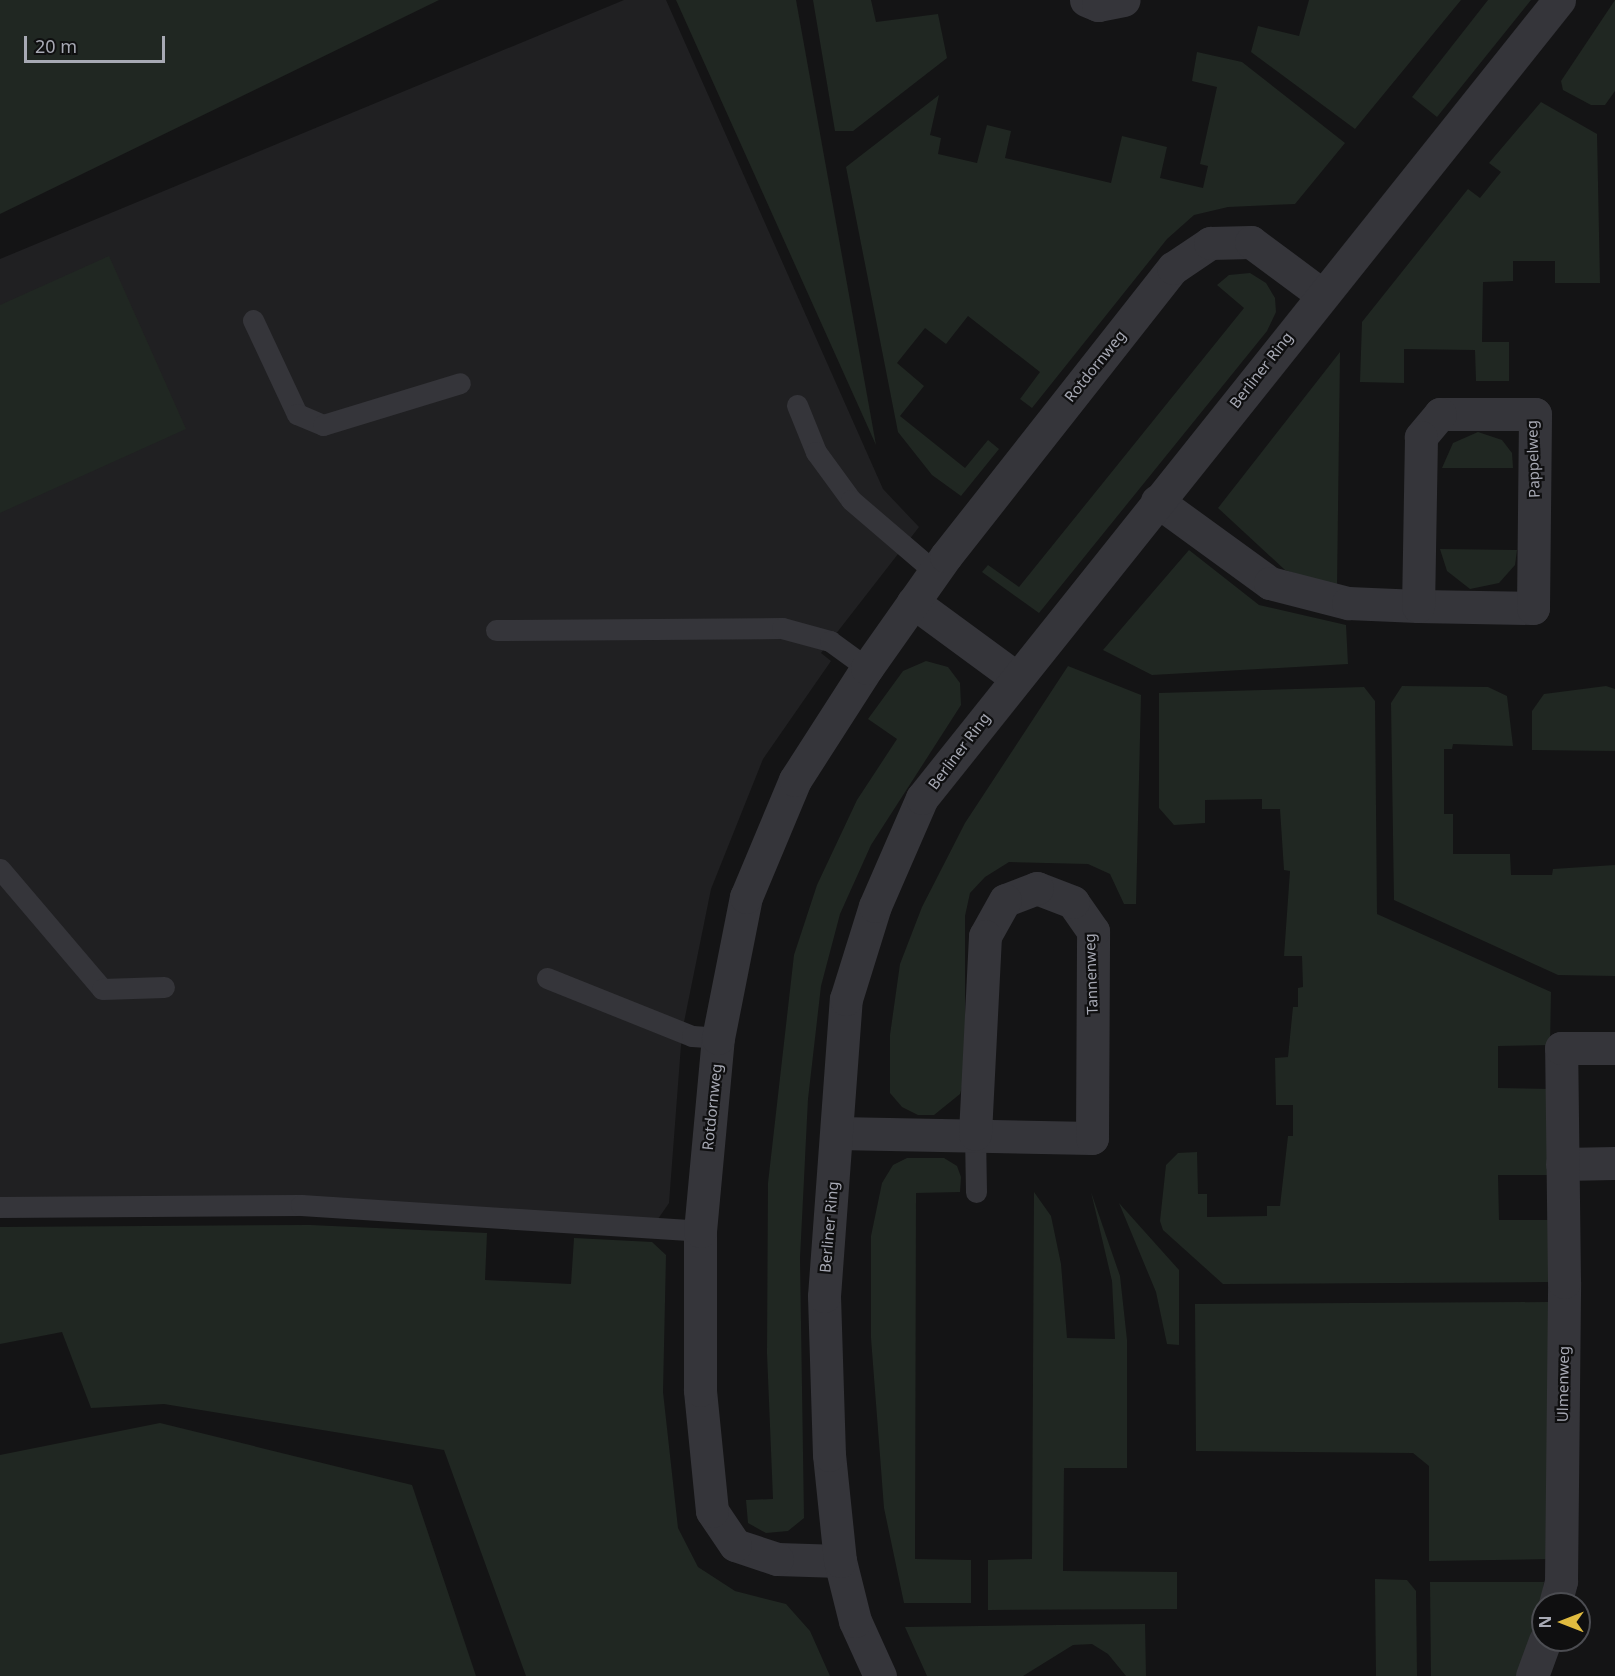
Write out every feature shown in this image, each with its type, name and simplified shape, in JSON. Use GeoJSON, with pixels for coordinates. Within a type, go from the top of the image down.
{"type":"FeatureCollection","features":[{"type":"Feature","properties":{"kind":"street"},"geometry":{"type":"LineString","coordinates":[[1086,0],[1098,5],[1124,0]]}},
{"type":"Feature","properties":{"kind":"street","name":"Berliner Ring"},"geometry":{"type":"LineString","coordinates":[[880,1676],[855,1620],[840,1561],[829,1455],[824,1296],[846,999],[875,906],[922,798],[1015,677],[1559,0]]}},
{"type":"Feature","properties":{"kind":"street","name":"Rotdornweg"},"geometry":{"type":"LineString","coordinates":[[840,1561],[777,1559],[735,1545],[712,1510],[700,1390],[700,1231],[718,1038],[746,897],[795,780],[867,668],[935,572],[1173,268],[1210,243],[1251,242],[1321,294]]}},
{"type":"Feature","properties":{"kind":"street","name":"Pappelweg"},"geometry":{"type":"LineString","coordinates":[[1157,501],[1270,583],[1348,603],[1418,606],[1533,608],[1535,414],[1440,414],[1421,437],[1418,606]]}},
{"type":"Feature","properties":{"kind":"street"},"geometry":{"type":"LineString","coordinates":[[913,602],[1015,677]]}},
{"type":"Feature","properties":{"kind":"street","name":"Tannenweg"},"geometry":{"type":"LineString","coordinates":[[837,1133],[1092,1138],[1093,931],[1073,903],[1037,888],[1005,900],[985,936],[975,1134]]}},
{"type":"Feature","properties":{"kind":"street","name":"Ulmenweg"},"geometry":{"type":"LineString","coordinates":[[1558,1592],[1561,1581],[1560,1048],[1615,1048]]}},
{"type":"Feature","properties":{"kind":"street"},"geometry":{"type":"LineString","coordinates":[[1562,1164],[1615,1163]]}},
{"type":"Feature","properties":{"kind":"street"},"geometry":{"type":"LineString","coordinates":[[1532,1676],[1541,1652]]}},
{"type":"Feature","properties":{"kind":"lane"},"geometry":{"type":"LineString","coordinates":[[253,320],[297,414],[323,425],[460,384]]}},
{"type":"Feature","properties":{"kind":"lane"},"geometry":{"type":"LineString","coordinates":[[797,405],[816,452],[851,500],[935,572]]}},
{"type":"Feature","properties":{"kind":"lane"},"geometry":{"type":"LineString","coordinates":[[496,630],[782,628],[830,641],[867,668]]}},
{"type":"Feature","properties":{"kind":"lane"},"geometry":{"type":"LineString","coordinates":[[0,869],[102,990],[164,987]]}},
{"type":"Feature","properties":{"kind":"lane"},"geometry":{"type":"LineString","coordinates":[[547,978],[692,1036],[718,1038]]}},
{"type":"Feature","properties":{"kind":"lane"},"geometry":{"type":"LineString","coordinates":[[975,1134],[976,1192]]}},
{"type":"Feature","properties":{"kind":"lane"},"geometry":{"type":"LineString","coordinates":[[0,1207],[301,1205],[700,1231]]}},
{"type":"Feature","properties":{"kind":"shaded area"},"geometry":{"type":"Polygon","coordinates":[[[0,0],[439,0],[0,214],[0,0]]]}},
{"type":"Feature","properties":{"kind":"shaded area"},"geometry":{"type":"Polygon","coordinates":[[[624,0],[666,0],[883,489],[919,527],[821,653],[831,661],[763,759],[711,889],[682,1032],[669,1203],[658,1219],[0,1201],[0,259],[624,0]]]}},
{"type":"Feature","properties":{"kind":"shaded area"},"geometry":{"type":"Polygon","coordinates":[[[676,0],[796,0],[876,445],[676,0]]]}},
{"type":"Feature","properties":{"kind":"shaded area"},"geometry":{"type":"Polygon","coordinates":[[[813,0],[871,0],[876,22],[938,14],[947,58],[853,131],[835,131],[813,0]]]}},
{"type":"Feature","properties":{"kind":"shaded area"},"geometry":{"type":"Polygon","coordinates":[[[1309,0],[1461,0],[1355,129],[1251,52],[1258,26],[1299,36],[1309,0]]]}},
{"type":"Feature","properties":{"kind":"shaded area"},"geometry":{"type":"Polygon","coordinates":[[[1488,0],[1531,0],[1437,117],[1412,97],[1488,0]]]}},
{"type":"Feature","properties":{"kind":"shaded area"},"geometry":{"type":"Polygon","coordinates":[[[1615,0],[1615,91],[1605,105],[1591,105],[1563,90],[1561,81],[1615,0]]]}},
{"type":"Feature","properties":{"kind":"shaded area"},"geometry":{"type":"Polygon","coordinates":[[[1197,52],[1242,62],[1345,143],[1295,204],[1228,207],[1194,215],[1167,239],[1032,408],[1020,399],[1040,372],[968,316],[946,344],[925,328],[897,363],[924,386],[900,416],[965,468],[988,440],[999,449],[961,496],[932,475],[898,432],[846,167],[939,95],[930,135],[941,138],[938,154],[977,163],[987,125],[1011,131],[1005,158],[1111,183],[1122,136],[1167,147],[1160,178],[1203,188],[1208,166],[1200,164],[1217,87],[1192,81],[1197,52]]]}},
{"type":"Feature","properties":{"kind":"shaded area"},"geometry":{"type":"Polygon","coordinates":[[[1541,102],[1597,134],[1600,283],[1555,283],[1555,261],[1513,261],[1513,281],[1483,282],[1482,342],[1509,342],[1509,381],[1476,381],[1475,350],[1404,349],[1404,383],[1360,382],[1362,322],[1468,189],[1480,198],[1501,172],[1489,163],[1541,102]]]}},
{"type":"Feature","properties":{"kind":"shaded area"},"geometry":{"type":"Polygon","coordinates":[[[109,256],[186,429],[0,513],[0,305],[109,256]]]}},
{"type":"Feature","properties":{"kind":"shaded area"},"geometry":{"type":"Polygon","coordinates":[[[1250,273],[1266,283],[1275,298],[1276,312],[1267,331],[1039,613],[982,572],[988,565],[1019,587],[1244,308],[1217,285],[1229,275],[1250,273]]]}},
{"type":"Feature","properties":{"kind":"shaded area"},"geometry":{"type":"Polygon","coordinates":[[[1340,352],[1337,587],[1285,570],[1218,508],[1340,352]]]}},
{"type":"Feature","properties":{"kind":"shaded area"},"geometry":{"type":"Polygon","coordinates":[[[1478,432],[1502,440],[1512,453],[1513,468],[1442,468],[1453,443],[1478,432]]]}},
{"type":"Feature","properties":{"kind":"shaded area"},"geometry":{"type":"Polygon","coordinates":[[[1440,549],[1517,550],[1515,565],[1499,583],[1470,589],[1447,571],[1440,549]]]}},
{"type":"Feature","properties":{"kind":"shaded area"},"geometry":{"type":"Polygon","coordinates":[[[1189,550],[1259,605],[1346,625],[1348,664],[1152,675],[1103,650],[1189,550]]]}},
{"type":"Feature","properties":{"kind":"shaded area"},"geometry":{"type":"Polygon","coordinates":[[[926,661],[948,667],[960,683],[961,705],[871,845],[840,914],[821,986],[808,1099],[800,1258],[804,1518],[788,1531],[766,1533],[748,1523],[746,1500],[773,1499],[767,1353],[768,1183],[794,955],[817,885],[857,800],[897,739],[868,719],[903,671],[926,661]]]}},
{"type":"Feature","properties":{"kind":"shaded area"},"geometry":{"type":"Polygon","coordinates":[[[1068,666],[1141,695],[1136,904],[1124,904],[1110,874],[1088,864],[1009,862],[985,877],[970,893],[965,916],[965,1077],[960,1094],[934,1115],[918,1115],[902,1107],[890,1093],[890,1035],[900,964],[922,907],[965,823],[1068,666]]]}},
{"type":"Feature","properties":{"kind":"shaded area"},"geometry":{"type":"Polygon","coordinates":[[[1402,686],[1488,687],[1507,696],[1513,746],[1453,744],[1452,749],[1444,749],[1444,814],[1453,814],[1453,854],[1510,854],[1511,875],[1552,875],[1553,869],[1615,865],[1615,976],[1558,975],[1394,900],[1391,703],[1402,686]]]}},
{"type":"Feature","properties":{"kind":"shaded area"},"geometry":{"type":"Polygon","coordinates":[[[1606,686],[1615,689],[1615,751],[1532,750],[1532,711],[1544,694],[1606,686]]]}},
{"type":"Feature","properties":{"kind":"shaded area"},"geometry":{"type":"Polygon","coordinates":[[[1364,687],[1375,701],[1377,914],[1551,992],[1550,1045],[1498,1046],[1498,1088],[1551,1089],[1551,1175],[1498,1175],[1499,1220],[1550,1220],[1550,1282],[1223,1284],[1163,1230],[1160,1221],[1166,1165],[1178,1153],[1197,1152],[1198,1194],[1207,1194],[1207,1217],[1267,1216],[1267,1206],[1280,1206],[1288,1136],[1293,1136],[1293,1105],[1276,1105],[1275,1058],[1288,1057],[1293,1007],[1298,1007],[1298,988],[1303,987],[1302,956],[1284,956],[1290,871],[1284,870],[1280,809],[1262,809],[1262,799],[1205,800],[1205,823],[1174,825],[1159,808],[1159,693],[1364,687]]]}},
{"type":"Feature","properties":{"kind":"shaded area"},"geometry":{"type":"Polygon","coordinates":[[[907,1158],[944,1158],[957,1166],[961,1177],[960,1192],[916,1193],[915,1559],[971,1560],[971,1603],[904,1603],[884,1508],[871,1338],[871,1236],[882,1183],[893,1165],[907,1158]]]}},
{"type":"Feature","properties":{"kind":"shaded area"},"geometry":{"type":"Polygon","coordinates":[[[1034,1192],[1051,1216],[1061,1264],[1067,1338],[1115,1339],[1112,1281],[1091,1192],[1120,1276],[1127,1340],[1127,1468],[1064,1468],[1063,1571],[1177,1572],[1177,1609],[988,1610],[988,1560],[1032,1559],[1034,1192]]]}},
{"type":"Feature","properties":{"kind":"shaded area"},"geometry":{"type":"Polygon","coordinates":[[[1119,1203],[1179,1270],[1179,1345],[1167,1344],[1156,1292],[1119,1203]]]}},
{"type":"Feature","properties":{"kind":"shaded area"},"geometry":{"type":"Polygon","coordinates":[[[310,1225],[487,1233],[485,1280],[571,1284],[574,1238],[652,1242],[666,1255],[663,1392],[678,1528],[698,1567],[735,1591],[786,1604],[810,1631],[830,1676],[526,1676],[444,1450],[164,1404],[91,1408],[62,1332],[0,1344],[0,1227],[310,1225]]]}},
{"type":"Feature","properties":{"kind":"shaded area"},"geometry":{"type":"Polygon","coordinates":[[[1548,1302],[1549,1559],[1429,1561],[1429,1466],[1413,1453],[1196,1451],[1195,1304],[1548,1302]]]}},
{"type":"Feature","properties":{"kind":"shaded area"},"geometry":{"type":"Polygon","coordinates":[[[160,1423],[412,1485],[476,1676],[0,1676],[0,1455],[160,1423]]]}},
{"type":"Feature","properties":{"kind":"shaded area"},"geometry":{"type":"Polygon","coordinates":[[[1375,1579],[1407,1580],[1416,1591],[1417,1676],[1376,1676],[1375,1579]]]}},
{"type":"Feature","properties":{"kind":"shaded area"},"geometry":{"type":"Polygon","coordinates":[[[1430,1582],[1544,1582],[1543,1592],[1531,1592],[1531,1648],[1521,1676],[1431,1676],[1430,1582]]]}},
{"type":"Feature","properties":{"kind":"shaded area"},"geometry":{"type":"Polygon","coordinates":[[[1145,1624],[1146,1676],[1126,1676],[1108,1654],[1092,1644],[1073,1645],[1023,1676],[927,1676],[905,1627],[1145,1624]]]}}]}
